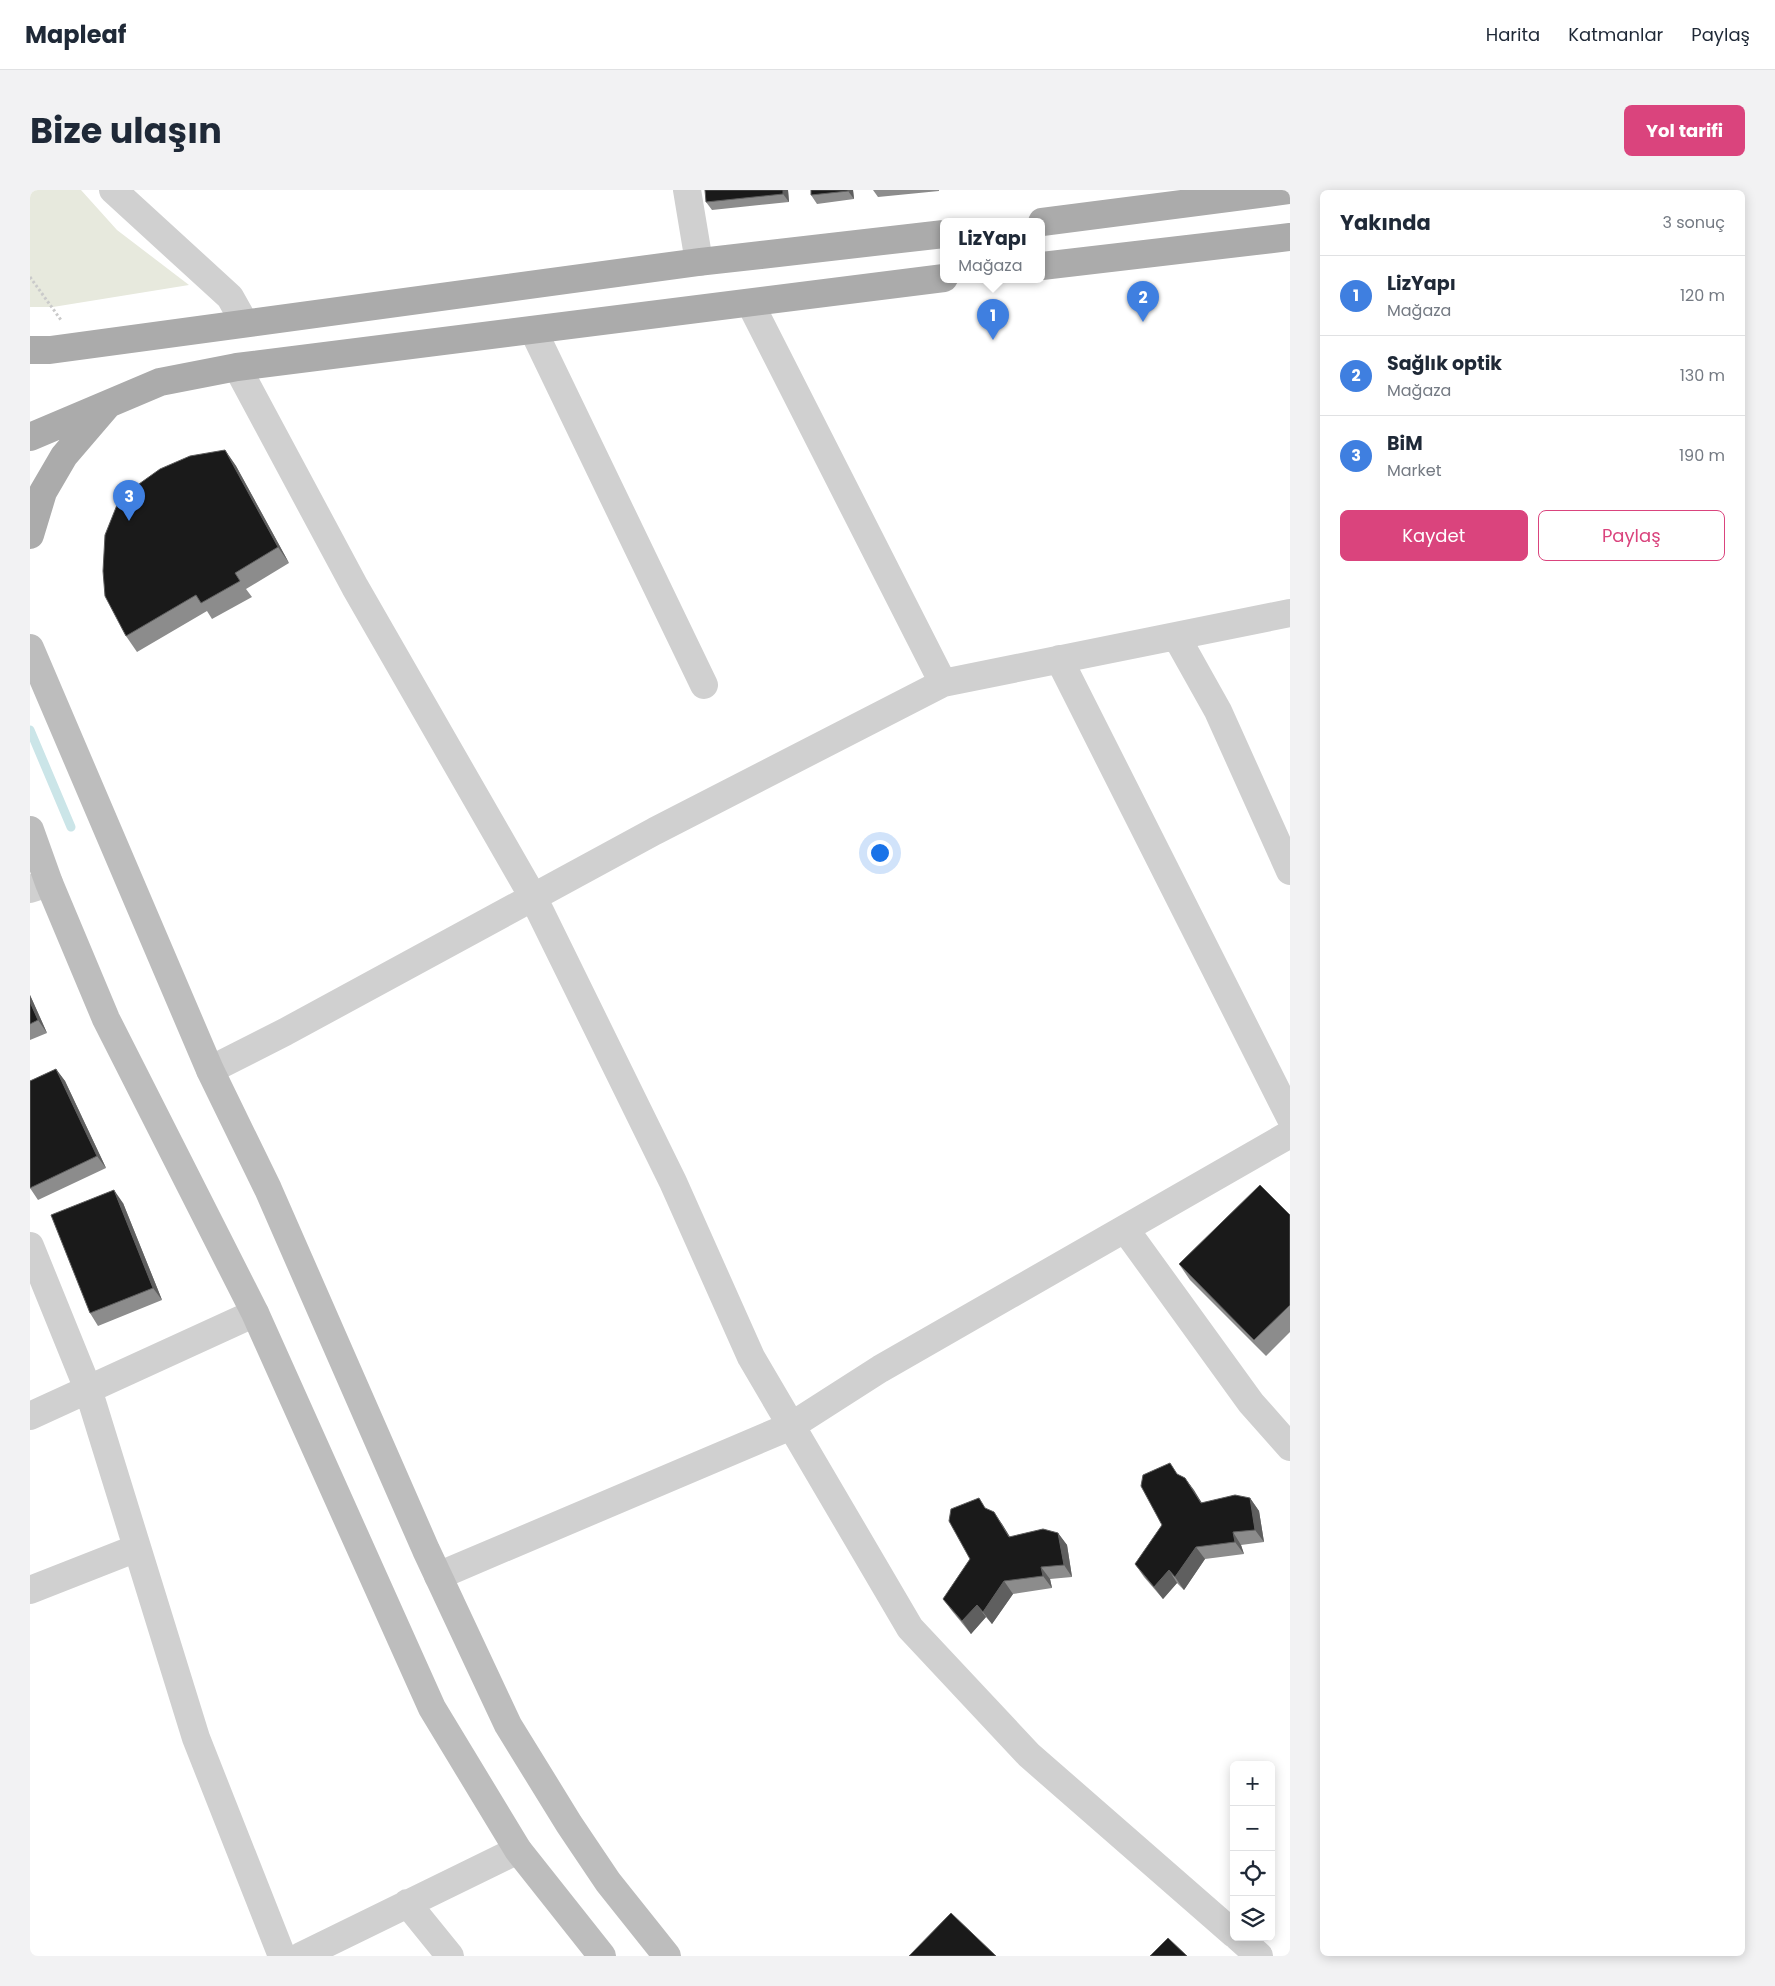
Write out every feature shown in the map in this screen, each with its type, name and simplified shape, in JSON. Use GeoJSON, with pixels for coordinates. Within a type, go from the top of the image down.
{"type":"FeatureCollection","features":[{"type":"Feature","properties":{"kind":"main road"},"geometry":{"type":"LineString","coordinates":[[1045,222],[1290,190]]}},
{"type":"Feature","properties":{"kind":"main road"},"geometry":{"type":"LineString","coordinates":[[30,350],[50,350],[244,322],[699,262],[940,234]]}},
{"type":"Feature","properties":{"kind":"main road"},"geometry":{"type":"LineString","coordinates":[[1045,266],[1290,237]]}},
{"type":"Feature","properties":{"kind":"main road"},"geometry":{"type":"LineString","coordinates":[[30,438],[160,382],[237,367],[940,279]]}},
{"type":"Feature","properties":{"kind":"main road"},"geometry":{"type":"LineString","coordinates":[[30,535],[43,492],[64,456],[111,402]]}},
{"type":"Feature","properties":{"kind":"main road"},"geometry":{"type":"LineString","coordinates":[[30,648],[210,1070],[268,1189],[438,1576],[508,1725],[568,1824],[608,1882],[667,1956]]}},
{"type":"Feature","properties":{"kind":"main road"},"geometry":{"type":"LineString","coordinates":[[30,830],[40,886],[255,1313],[432,1708],[518,1850],[602,1956]]}},
{"type":"Feature","properties":{"kind":"street"},"geometry":{"type":"LineString","coordinates":[[112,190],[230,297],[244,322]]}},
{"type":"Feature","properties":{"kind":"street"},"geometry":{"type":"LineString","coordinates":[[687,190],[699,262]]}},
{"type":"Feature","properties":{"kind":"street"},"geometry":{"type":"LineString","coordinates":[[750,303],[943,683]]}},
{"type":"Feature","properties":{"kind":"street"},"geometry":{"type":"LineString","coordinates":[[533,330],[704,685]]}},
{"type":"Feature","properties":{"kind":"street"},"geometry":{"type":"LineString","coordinates":[[237,367],[355,587],[532,898],[673,1182],[751,1357],[910,1628],[1030,1755],[1230,1930]]}},
{"type":"Feature","properties":{"kind":"street"},"geometry":{"type":"LineString","coordinates":[[210,1070],[285,1032],[655,831],[943,683],[1290,613]]}},
{"type":"Feature","properties":{"kind":"street"},"geometry":{"type":"LineString","coordinates":[[1176,636],[1218,711],[1290,871]]}},
{"type":"Feature","properties":{"kind":"street"},"geometry":{"type":"LineString","coordinates":[[1059,659],[1290,1117]]}},
{"type":"Feature","properties":{"kind":"street"},"geometry":{"type":"LineString","coordinates":[[438,1576],[791,1426],[880,1369],[1290,1134]]}},
{"type":"Feature","properties":{"kind":"street"},"geometry":{"type":"LineString","coordinates":[[1125,1230],[1251,1403],[1290,1447]]}},
{"type":"Feature","properties":{"kind":"street"},"geometry":{"type":"LineString","coordinates":[[30,1246],[88,1389],[196,1738],[282,1956]]}},
{"type":"Feature","properties":{"kind":"street"},"geometry":{"type":"LineString","coordinates":[[30,1416],[255,1313]]}},
{"type":"Feature","properties":{"kind":"street"},"geometry":{"type":"LineString","coordinates":[[30,1590],[137,1548]]}},
{"type":"Feature","properties":{"kind":"street"},"geometry":{"type":"LineString","coordinates":[[301,1956],[518,1850]]}},
{"type":"Feature","properties":{"kind":"street"},"geometry":{"type":"LineString","coordinates":[[407,1903],[450,1956]]}},
{"type":"Feature","properties":{"kind":"street"},"geometry":{"type":"LineString","coordinates":[[1242,1941],[1259,1956]]}},
{"type":"Feature","properties":{"kind":"path"},"geometry":{"type":"LineString","coordinates":[[30,276],[64,324]]}},
{"type":"Feature","properties":{"kind":"shaded area"},"geometry":{"type":"Polygon","coordinates":[[[30,190],[81,190],[117,230],[189,285],[53,307],[30,307],[30,190]]]}},
{"type":"Feature","properties":{"kind":"building"},"geometry":{"type":"Polygon","coordinates":[[[705,190],[783,190],[783,194],[706,202],[705,190]]]}},
{"type":"Feature","properties":{"kind":"building"},"geometry":{"type":"Polygon","coordinates":[[[811,190],[848,190],[848,191],[811,195],[811,190]]]}},
{"type":"Feature","properties":{"kind":"building"},"geometry":{"type":"Polygon","coordinates":[[[225,450],[278,547],[235,573],[240,581],[201,603],[196,595],[126,636],[105,596],[103,571],[105,535],[117,505],[139,484],[160,469],[190,456],[225,450]]]}},
{"type":"Feature","properties":{"kind":"building"},"geometry":{"type":"Polygon","coordinates":[[[30,1002],[38,1020],[30,1024],[30,1002]]]}},
{"type":"Feature","properties":{"kind":"building"},"geometry":{"type":"Polygon","coordinates":[[[56,1069],[97,1156],[30,1188],[30,1081],[56,1069]]]}},
{"type":"Feature","properties":{"kind":"building"},"geometry":{"type":"Polygon","coordinates":[[[1260,1185],[1290,1215],[1290,1305],[1254,1340],[1179,1264],[1260,1185]]]}},
{"type":"Feature","properties":{"kind":"building"},"geometry":{"type":"Polygon","coordinates":[[[114,1190],[153,1288],[90,1313],[51,1215],[114,1190]]]}},
{"type":"Feature","properties":{"kind":"building"},"geometry":{"type":"Polygon","coordinates":[[[1170,1463],[1177,1474],[1185,1478],[1201,1503],[1235,1495],[1250,1498],[1255,1530],[1233,1532],[1235,1542],[1196,1547],[1175,1577],[1169,1570],[1154,1587],[1135,1564],[1162,1525],[1141,1486],[1143,1475],[1170,1463]]]}},
{"type":"Feature","properties":{"kind":"building"},"geometry":{"type":"Polygon","coordinates":[[[979,1498],[985,1508],[994,1512],[1009,1537],[1043,1529],[1058,1533],[1064,1565],[1041,1567],[1043,1576],[1004,1581],[983,1612],[977,1605],[962,1621],[943,1599],[970,1559],[949,1521],[951,1509],[979,1498]]]}},
{"type":"Feature","properties":{"kind":"building"},"geometry":{"type":"Polygon","coordinates":[[[951,1913],[996,1956],[909,1956],[951,1913]]]}},
{"type":"Feature","properties":{"kind":"building"},"geometry":{"type":"Polygon","coordinates":[[[1168,1938],[1187,1956],[1150,1956],[1168,1938]]]}},
{"type":"Feature","properties":{"kind":"waterway"},"geometry":{"type":"LineString","coordinates":[[30,730],[71,827]]}},
{"type":"Feature","properties":{"kind":"place","name":"Sağlık optik"},"geometry":{"type":"Point","coordinates":[1143,322]}},
{"type":"Feature","properties":{"kind":"place","name":"LizYapı"},"geometry":{"type":"Point","coordinates":[993,340]}},
{"type":"Feature","properties":{"kind":"place","name":"BiM"},"geometry":{"type":"Point","coordinates":[129,521]}}]}
